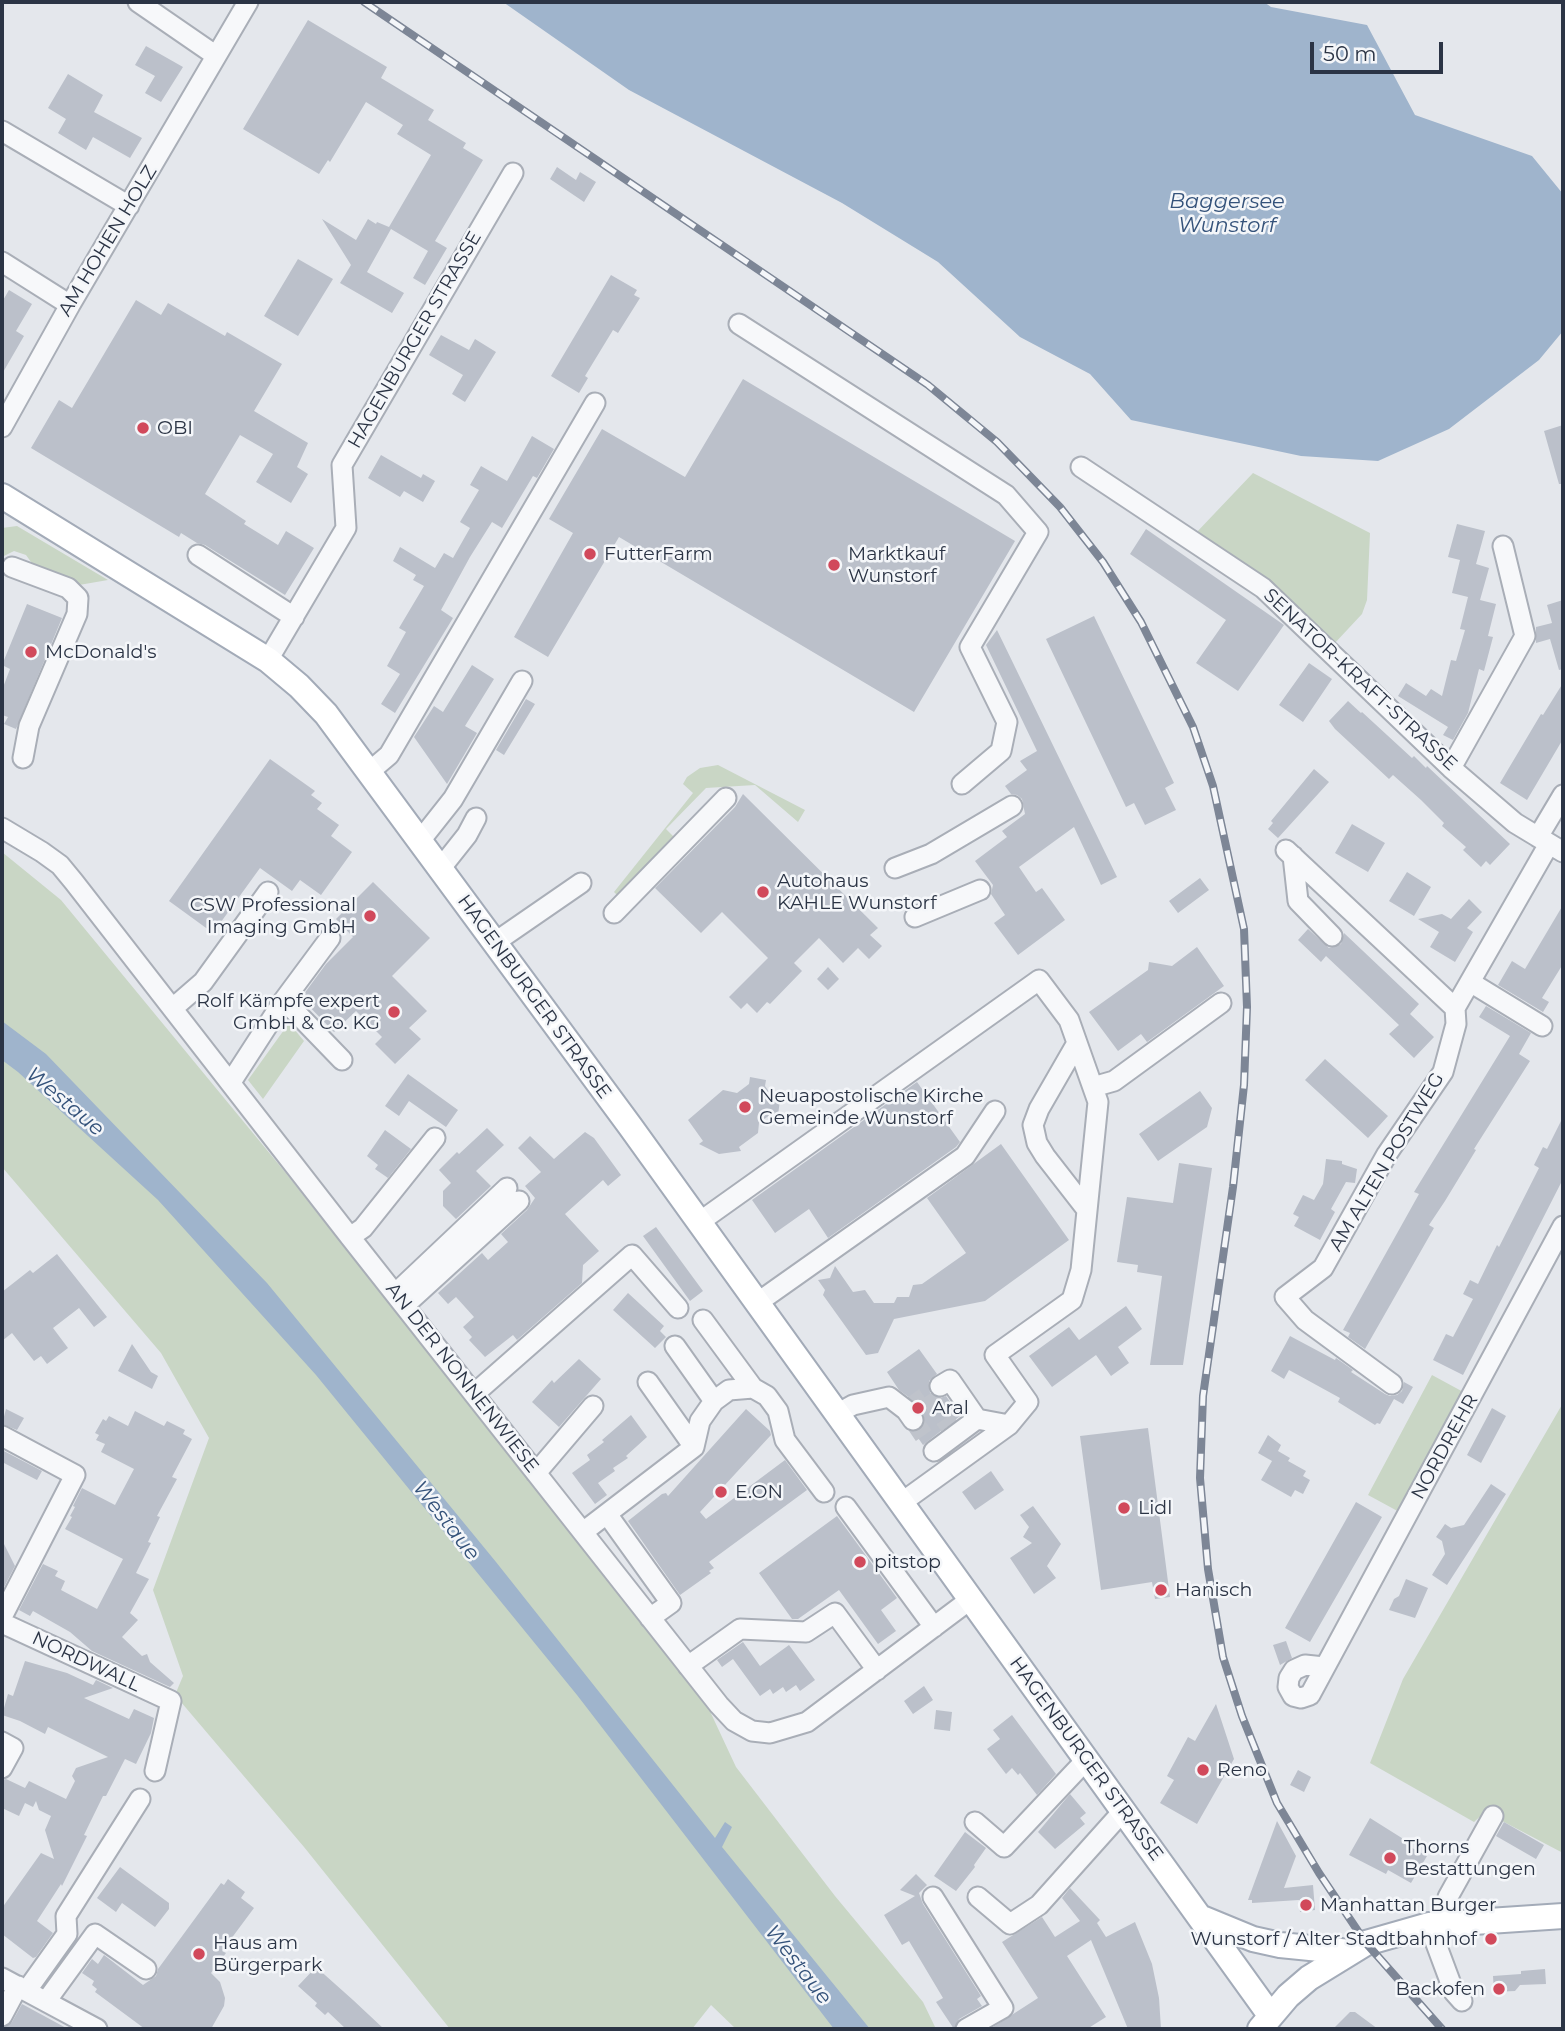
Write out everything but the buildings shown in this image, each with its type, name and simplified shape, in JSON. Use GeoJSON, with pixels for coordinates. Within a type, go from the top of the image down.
{"type":"FeatureCollection","features":[{"type":"Feature","properties":{"kind":"main road","name":"HAGENBURGER STRASSE"},"geometry":{"type":"LineString","coordinates":[[2,496],[268,660],[326,714],[1124,1810],[1200,1918],[1265,2022]]}},
{"type":"Feature","properties":{"kind":"main road"},"geometry":{"type":"LineString","coordinates":[[1265,2022],[1309,1978],[1350,1952],[1387,1936],[1439,1924],[1563,1916]]}},
{"type":"Feature","properties":{"kind":"main road"},"geometry":{"type":"LineString","coordinates":[[1200,1918],[1253,1939],[1280,1945],[1350,1952]]}},
{"type":"Feature","properties":{"kind":"street"},"geometry":{"type":"LineString","coordinates":[[138,2],[215,55]]}},
{"type":"Feature","properties":{"kind":"street","name":"AM HOHEN HOLZ"},"geometry":{"type":"LineString","coordinates":[[2,428],[70,305],[248,2]]}},
{"type":"Feature","properties":{"kind":"street"},"geometry":{"type":"LineString","coordinates":[[2,131],[129,206]]}},
{"type":"Feature","properties":{"kind":"street","name":"HAGENBURGER STRASSE"},"geometry":{"type":"LineString","coordinates":[[268,660],[346,528],[342,465],[513,173]]}},
{"type":"Feature","properties":{"kind":"street"},"geometry":{"type":"LineString","coordinates":[[2,262],[70,305]]}},
{"type":"Feature","properties":{"kind":"street"},"geometry":{"type":"LineString","coordinates":[[739,324],[1006,495],[1038,532],[970,647],[1007,722],[1001,751],[962,784]]}},
{"type":"Feature","properties":{"kind":"street"},"geometry":{"type":"LineString","coordinates":[[369,772],[389,755],[595,403]]}},
{"type":"Feature","properties":{"kind":"street","name":"SENATOR-KRAFT-STRASSE"},"geometry":{"type":"LineString","coordinates":[[1082,467],[1264,587],[1451,768],[1515,823],[1550,845]]}},
{"type":"Feature","properties":{"kind":"street"},"geometry":{"type":"LineString","coordinates":[[1451,768],[1525,636],[1503,546]]}},
{"type":"Feature","properties":{"kind":"street"},"geometry":{"type":"LineString","coordinates":[[198,555],[294,617]]}},
{"type":"Feature","properties":{"kind":"street"},"geometry":{"type":"LineString","coordinates":[[12,567],[68,587],[78,598],[77,614],[29,726],[23,758]]}},
{"type":"Feature","properties":{"kind":"street"},"geometry":{"type":"LineString","coordinates":[[419,842],[453,799],[522,681]]}},
{"type":"Feature","properties":{"kind":"street","name":"AM ALTEN POSTWEG"},"geometry":{"type":"LineString","coordinates":[[1392,1384],[1305,1320],[1285,1297],[1323,1268],[1387,1154],[1443,1072],[1456,1024],[1455,1008],[1550,845],[1563,795]]}},
{"type":"Feature","properties":{"kind":"street"},"geometry":{"type":"LineString","coordinates":[[614,913],[726,798]]}},
{"type":"Feature","properties":{"kind":"street"},"geometry":{"type":"LineString","coordinates":[[895,868],[931,854],[1012,806]]}},
{"type":"Feature","properties":{"kind":"street"},"geometry":{"type":"LineString","coordinates":[[439,869],[467,835],[476,818]]}},
{"type":"Feature","properties":{"kind":"street","name":"AN DER NONNENWIESE"},"geometry":{"type":"LineString","coordinates":[[2,828],[60,865],[350,1237],[734,1721],[752,1731],[770,1733],[807,1722],[971,1599]]}},
{"type":"Feature","properties":{"kind":"street"},"geometry":{"type":"LineString","coordinates":[[1332,936],[1298,901],[1289,853],[1455,1008]]}},
{"type":"Feature","properties":{"kind":"street"},"geometry":{"type":"LineString","coordinates":[[494,943],[581,883]]}},
{"type":"Feature","properties":{"kind":"street"},"geometry":{"type":"LineString","coordinates":[[915,917],[980,890]]}},
{"type":"Feature","properties":{"kind":"street"},"geometry":{"type":"LineString","coordinates":[[173,1008],[203,982],[268,892]]}},
{"type":"Feature","properties":{"kind":"street"},"geometry":{"type":"LineString","coordinates":[[231,1082],[284,1000],[330,938]]}},
{"type":"Feature","properties":{"kind":"street"},"geometry":{"type":"LineString","coordinates":[[698,1223],[1038,980],[1069,1020],[1098,1101],[1081,1270],[1072,1300],[995,1355],[1028,1402],[1009,1425],[901,1503]]}},
{"type":"Feature","properties":{"kind":"street"},"geometry":{"type":"LineString","coordinates":[[1470,982],[1542,1026]]}},
{"type":"Feature","properties":{"kind":"street"},"geometry":{"type":"LineString","coordinates":[[284,1000],[342,1060]]}},
{"type":"Feature","properties":{"kind":"street"},"geometry":{"type":"LineString","coordinates":[[1093,1087],[1114,1081],[1222,1003]]}},
{"type":"Feature","properties":{"kind":"street"},"geometry":{"type":"LineString","coordinates":[[1077,1043],[1039,1109],[1033,1125],[1037,1143],[1045,1156],[1087,1210]]}},
{"type":"Feature","properties":{"kind":"street"},"geometry":{"type":"LineString","coordinates":[[757,1303],[965,1156],[995,1111]]}},
{"type":"Feature","properties":{"kind":"street"},"geometry":{"type":"LineString","coordinates":[[350,1237],[363,1228],[435,1138]]}},
{"type":"Feature","properties":{"kind":"street"},"geometry":{"type":"LineString","coordinates":[[401,1299],[513,1194]]}},
{"type":"Feature","properties":{"kind":"street","name":"NORDREHR"},"geometry":{"type":"LineString","coordinates":[[1324,1667],[1563,1226]]}},
{"type":"Feature","properties":{"kind":"street"},"geometry":{"type":"LineString","coordinates":[[474,1394],[632,1255],[678,1308]]}},
{"type":"Feature","properties":{"kind":"street"},"geometry":{"type":"LineString","coordinates":[[703,1320],[753,1388],[767,1396],[778,1411],[785,1440],[824,1492]]}},
{"type":"Feature","properties":{"kind":"street"},"geometry":{"type":"LineString","coordinates":[[676,1346],[715,1401]]}},
{"type":"Feature","properties":{"kind":"street"},"geometry":{"type":"LineString","coordinates":[[940,1386],[950,1380],[977,1419]]}},
{"type":"Feature","properties":{"kind":"street"},"geometry":{"type":"LineString","coordinates":[[648,1382],[694,1447]]}},
{"type":"Feature","properties":{"kind":"street"},"geometry":{"type":"LineString","coordinates":[[583,1532],[694,1447],[700,1421],[715,1401],[729,1390],[753,1388]]}},
{"type":"Feature","properties":{"kind":"street"},"geometry":{"type":"LineString","coordinates":[[837,1414],[853,1405],[889,1397],[909,1413]]}},
{"type":"Feature","properties":{"kind":"street"},"geometry":{"type":"LineString","coordinates":[[536,1473],[593,1406]]}},
{"type":"Feature","properties":{"kind":"street"},"geometry":{"type":"LineString","coordinates":[[934,1479],[931,1446],[977,1419],[1009,1425]]}},
{"type":"Feature","properties":{"kind":"street"},"geometry":{"type":"LineString","coordinates":[[2,1436],[75,1475],[2,1617]]}},
{"type":"Feature","properties":{"kind":"street"},"geometry":{"type":"LineString","coordinates":[[846,1507],[934,1627]]}},
{"type":"Feature","properties":{"kind":"street"},"geometry":{"type":"LineString","coordinates":[[607,1514],[671,1603],[650,1618]]}},
{"type":"Feature","properties":{"kind":"street"},"geometry":{"type":"LineString","coordinates":[[688,1666],[740,1629],[806,1632],[835,1613],[877,1670]]}},
{"type":"Feature","properties":{"kind":"street","name":"NORDWALL"},"geometry":{"type":"LineString","coordinates":[[2,1623],[171,1701],[155,1771]]}},
{"type":"Feature","properties":{"kind":"street"},"geometry":{"type":"LineString","coordinates":[[2,1742],[13,1748],[2,1768]]}},
{"type":"Feature","properties":{"kind":"street"},"geometry":{"type":"LineString","coordinates":[[975,1822],[1004,1847],[1087,1759]]}},
{"type":"Feature","properties":{"kind":"street"},"geometry":{"type":"LineString","coordinates":[[2,2016],[16,1985],[67,1934],[66,1916],[140,1799]]}},
{"type":"Feature","properties":{"kind":"street"},"geometry":{"type":"LineString","coordinates":[[978,1897],[1010,1924],[1039,1905],[1124,1810]]}},
{"type":"Feature","properties":{"kind":"street"},"geometry":{"type":"LineString","coordinates":[[1462,2001],[1454,1992],[1439,1924],[1448,1897],[1493,1816]]}},
{"type":"Feature","properties":{"kind":"street"},"geometry":{"type":"LineString","coordinates":[[933,1897],[1003,2008],[966,2029]]}},
{"type":"Feature","properties":{"kind":"street"},"geometry":{"type":"LineString","coordinates":[[47,2000],[95,1934],[146,1969]]}},
{"type":"Feature","properties":{"kind":"street"},"geometry":{"type":"LineString","coordinates":[[16,1985],[97,2029]]}},
{"type":"Feature","properties":{"kind":"green space"},"geometry":{"type":"Polygon","coordinates":[[[1253,473],[1370,533],[1367,600],[1362,614],[1334,644],[1195,534],[1253,473]]]}},
{"type":"Feature","properties":{"kind":"green space"},"geometry":{"type":"Polygon","coordinates":[[[17,526],[108,580],[79,585],[36,569],[26,555],[14,551],[2,557],[2,528],[17,526]]]}},
{"type":"Feature","properties":{"kind":"green space"},"geometry":{"type":"Polygon","coordinates":[[[718,765],[805,810],[798,822],[755,785],[706,788],[666,829],[676,839],[618,896],[614,892],[693,793],[683,784],[687,777],[700,768],[718,765]]]}},
{"type":"Feature","properties":{"kind":"green space"},"geometry":{"type":"Polygon","coordinates":[[[2,852],[61,900],[285,1172],[708,1707],[736,1767],[835,1896],[923,2002],[936,2029],[736,2029],[711,2005],[692,2029],[450,2029],[304,1847],[175,1695],[183,1676],[153,1590],[209,1438],[161,1353],[2,1167],[2,852]]]}},
{"type":"Feature","properties":{"kind":"green space"},"geometry":{"type":"Polygon","coordinates":[[[289,1023],[304,1041],[263,1099],[248,1080],[289,1023]]]}},
{"type":"Feature","properties":{"kind":"green space"},"geometry":{"type":"Polygon","coordinates":[[[1432,1375],[1467,1394],[1403,1514],[1368,1495],[1432,1375]]]}},
{"type":"Feature","properties":{"kind":"green space"},"geometry":{"type":"Polygon","coordinates":[[[1563,1403],[1563,1853],[1485,1812],[1474,1822],[1370,1763],[1403,1679],[1563,1403]]]}},
{"type":"Feature","properties":{"kind":"water","name":"Baggersee Wunstorf"},"geometry":{"type":"Polygon","coordinates":[[[503,2],[1264,2],[1271,7],[1367,25],[1415,115],[1532,156],[1563,194],[1563,331],[1539,360],[1449,429],[1378,461],[1301,456],[1131,420],[1090,374],[1020,337],[938,262],[842,203],[629,90],[503,2]]]}},
{"type":"Feature","properties":{"kind":"water","name":"Westaue"},"geometry":{"type":"Polygon","coordinates":[[[2,1021],[46,1054],[267,1283],[496,1562],[715,1838],[725,1822],[732,1827],[722,1847],[870,2029],[834,2029],[577,1695],[316,1375],[158,1200],[2,1060],[2,1021]]]}},
{"type":"Feature","properties":{"kind":"tunnel"},"geometry":{"type":"LineString","coordinates":[[909,1408],[940,1386]]}},
{"type":"Feature","properties":{"kind":"tunnel"},"geometry":{"type":"LineString","coordinates":[[928,1395],[949,1426]]}},
{"type":"Feature","properties":{"kind":"tunnel"},"geometry":{"type":"LineString","coordinates":[[913,1420],[928,1442]]}},
{"type":"Feature","properties":{"kind":"railway"},"geometry":{"type":"LineString","coordinates":[[364,2],[928,385],[997,442],[1060,507],[1103,562],[1141,622],[1193,727],[1213,786],[1244,929],[1247,1007],[1244,1085],[1233,1187],[1203,1396],[1200,1478],[1208,1569],[1223,1657],[1242,1716],[1277,1803],[1319,1873],[1366,1943],[1442,2029]]}},
{"type":"Feature","properties":{"kind":"place","name":"OBI"},"geometry":{"type":"Point","coordinates":[143,428]}},
{"type":"Feature","properties":{"kind":"place","name":"FutterFarm"},"geometry":{"type":"Point","coordinates":[590,554]}},
{"type":"Feature","properties":{"kind":"place","name":"Marktkauf Wunstorf"},"geometry":{"type":"Point","coordinates":[834,565]}},
{"type":"Feature","properties":{"kind":"place","name":"McDonald's"},"geometry":{"type":"Point","coordinates":[31,652]}},
{"type":"Feature","properties":{"kind":"place","name":"Autohaus KAHLE Wunstorf"},"geometry":{"type":"Point","coordinates":[763,892]}},
{"type":"Feature","properties":{"kind":"place","name":"CSW Professional Imaging GmbH"},"geometry":{"type":"Point","coordinates":[370,916]}},
{"type":"Feature","properties":{"kind":"place","name":"Rolf Kämpfe expert GmbH & Co. KG"},"geometry":{"type":"Point","coordinates":[394,1012]}},
{"type":"Feature","properties":{"kind":"place","name":"Neuapostolische Kirche Gemeinde Wunstorf"},"geometry":{"type":"Point","coordinates":[745,1107]}},
{"type":"Feature","properties":{"kind":"place","name":"Aral"},"geometry":{"type":"Point","coordinates":[918,1408]}},
{"type":"Feature","properties":{"kind":"place","name":"E.ON"},"geometry":{"type":"Point","coordinates":[721,1492]}},
{"type":"Feature","properties":{"kind":"place","name":"Lidl"},"geometry":{"type":"Point","coordinates":[1124,1508]}},
{"type":"Feature","properties":{"kind":"place","name":"pitstop"},"geometry":{"type":"Point","coordinates":[860,1562]}},
{"type":"Feature","properties":{"kind":"place","name":"Hanisch"},"geometry":{"type":"Point","coordinates":[1161,1590]}},
{"type":"Feature","properties":{"kind":"place","name":"Reno"},"geometry":{"type":"Point","coordinates":[1203,1770]}},
{"type":"Feature","properties":{"kind":"place","name":"Thorns Bestattungen"},"geometry":{"type":"Point","coordinates":[1390,1858]}},
{"type":"Feature","properties":{"kind":"place","name":"Manhattan Burger"},"geometry":{"type":"Point","coordinates":[1306,1905]}},
{"type":"Feature","properties":{"kind":"place","name":"Wunstorf / Alter Stadtbahnhof"},"geometry":{"type":"Point","coordinates":[1491,1939]}},
{"type":"Feature","properties":{"kind":"place","name":"Haus am Bürgerpark"},"geometry":{"type":"Point","coordinates":[199,1954]}},
{"type":"Feature","properties":{"kind":"place","name":"Backofen"},"geometry":{"type":"Point","coordinates":[1499,1989]}}]}
